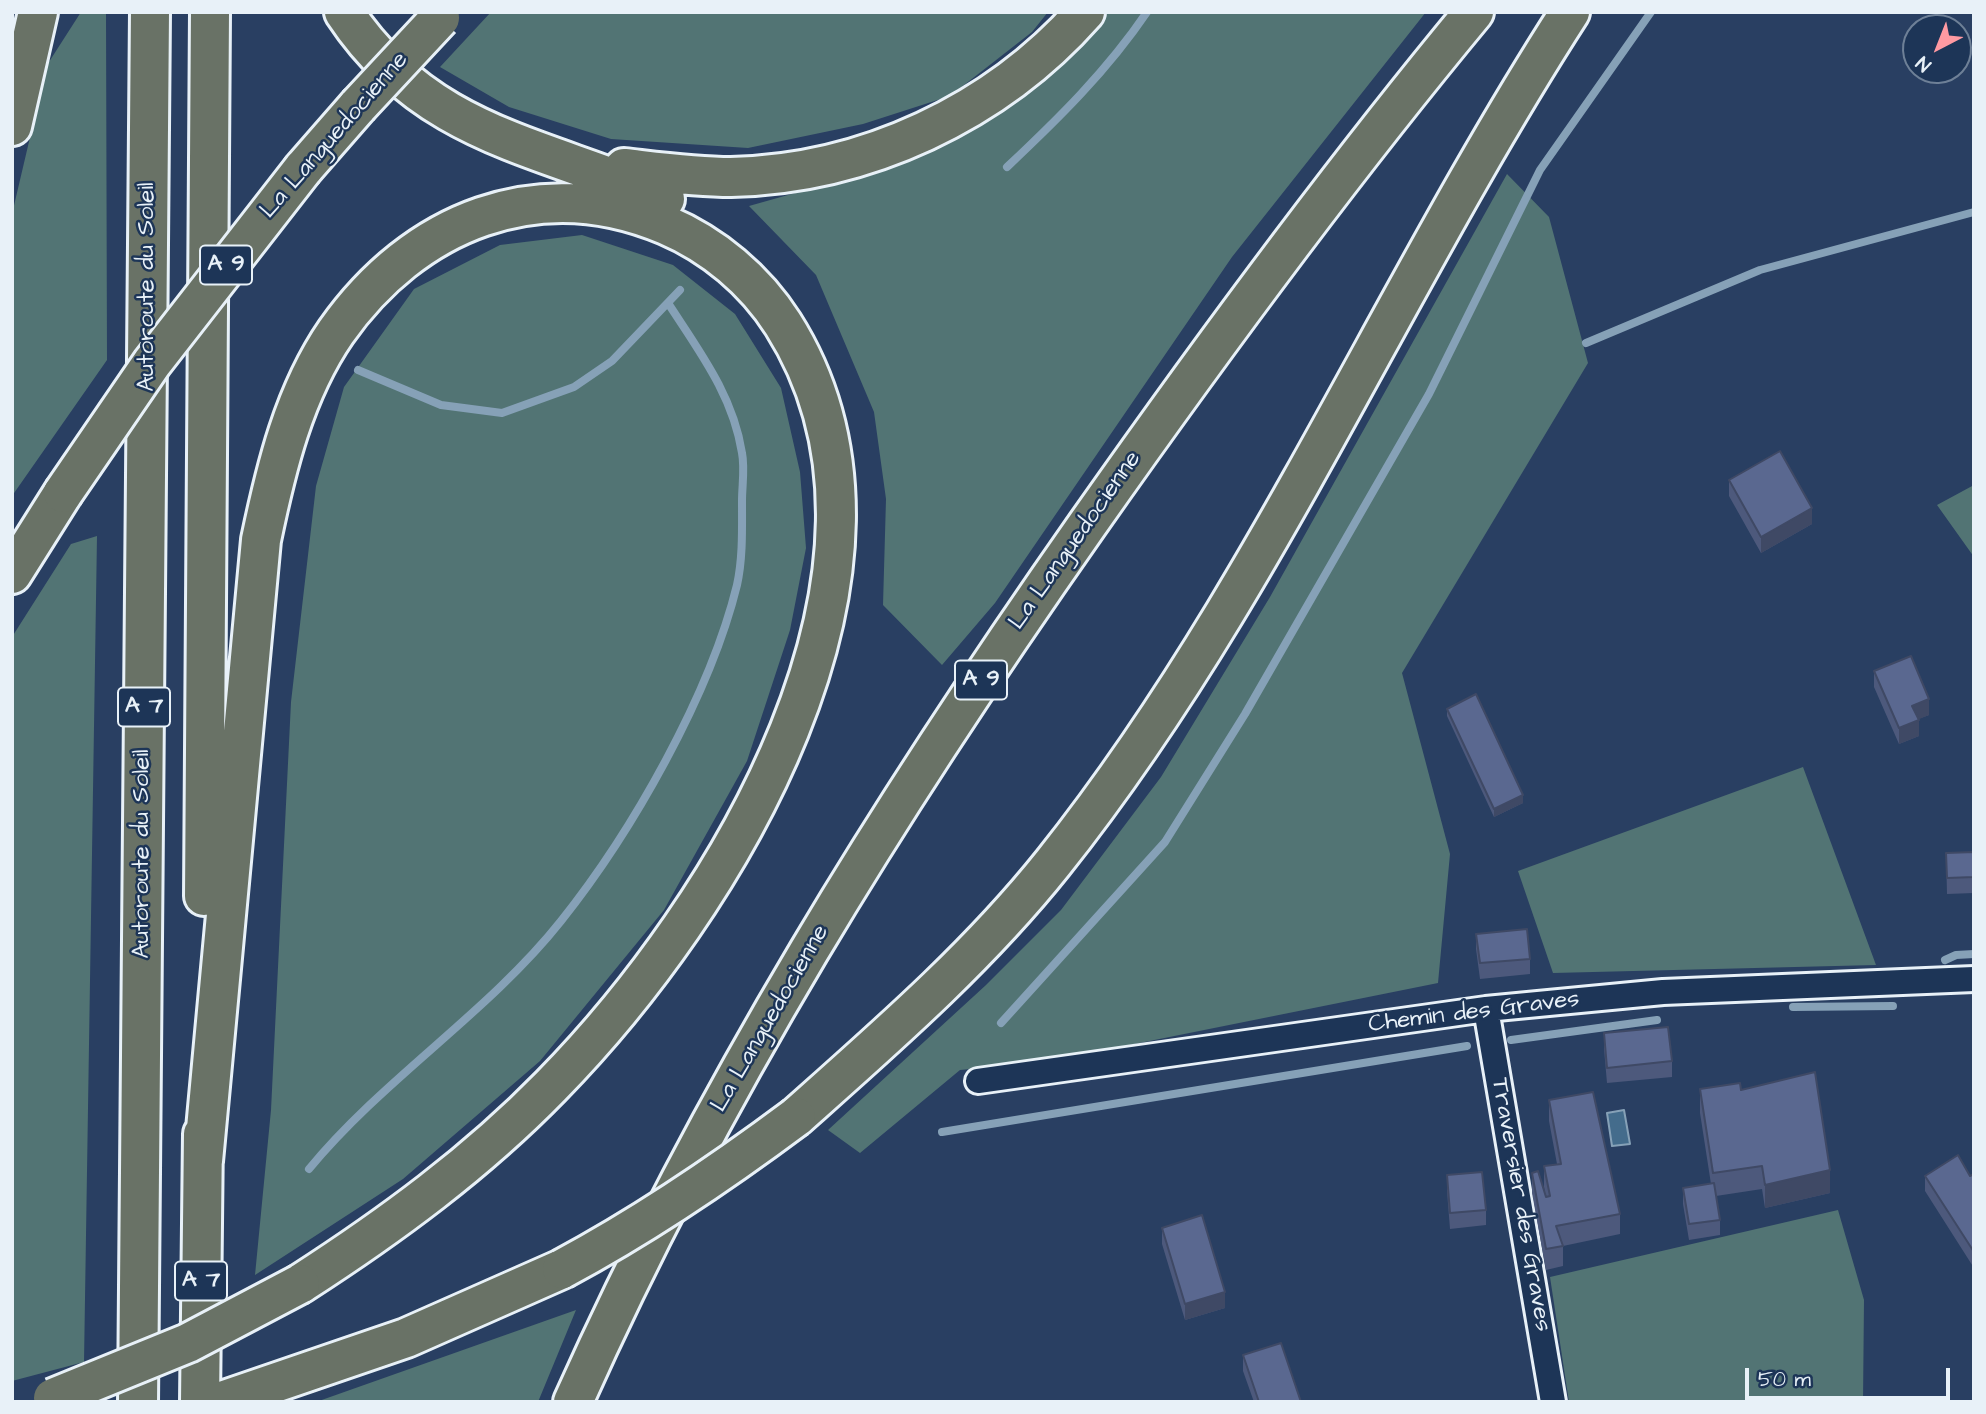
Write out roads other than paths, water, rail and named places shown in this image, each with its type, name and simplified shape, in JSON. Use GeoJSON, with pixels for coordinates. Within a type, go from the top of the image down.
{"type":"FeatureCollection","features":[{"type":"Feature","properties":{"kind":"highway","name":"Autoroute du Soleil"},"geometry":{"type":"LineString","coordinates":[[138,1402],[150,12]]}},
{"type":"Feature","properties":{"kind":"highway","name":"A 7"},"geometry":{"type":"LineString","coordinates":[[200,1402],[211,12]]}},
{"type":"Feature","properties":{"kind":"highway"},"geometry":{"type":"LineString","coordinates":[[94,1402],[169,1371],[420,1224],[494,1164],[557,1106],[652,998],[691,948],[768,819],[803,747],[838,638],[852,560],[854,477],[844,413],[833,377],[806,320],[771,273],[748,249],[706,218],[653,194],[491,134],[438,107],[410,86],[373,49],[344,12]]}},
{"type":"Feature","properties":{"kind":"highway"},"geometry":{"type":"LineString","coordinates":[[563,162],[698,176],[771,174],[828,166],[915,136],[965,112],[1037,61],[1085,12]]}},
{"type":"Feature","properties":{"kind":"highway","name":"La Languedocienne"},"geometry":{"type":"LineString","coordinates":[[573,1402],[607,1326],[697,1146],[778,1003],[900,803],[1002,648],[1225,332],[1296,236],[1474,12]]}},
{"type":"Feature","properties":{"kind":"highway"},"geometry":{"type":"LineString","coordinates":[[219,1402],[407,1338],[562,1269],[653,1217],[796,1116],[942,985],[1059,855],[1147,735],[1260,554],[1511,103],[1570,12]]}},
{"type":"Feature","properties":{"kind":"highway"},"geometry":{"type":"LineString","coordinates":[[12,126],[38,14]]}},
{"type":"Feature","properties":{"kind":"highway","name":"La Languedocienne"},"geometry":{"type":"LineString","coordinates":[[12,574],[63,493],[152,363],[303,169],[443,15]]}},
{"type":"Feature","properties":{"kind":"highway"},"geometry":{"type":"LineString","coordinates":[[47,1400],[300,1294],[477,1155],[549,1089],[606,1027],[664,954],[724,866],[749,820],[790,729],[816,651],[830,580],[834,507],[828,445],[808,374],[785,327],[736,269],[696,239],[621,208],[556,202],[498,211],[448,230],[393,267],[352,311],[318,363],[299,401],[272,486],[261,540],[203,1161]]}},
{"type":"Feature","properties":{"kind":"highway"},"geometry":{"type":"LineString","coordinates":[[12,561],[63,493]]}},
{"type":"Feature","properties":{"kind":"street","name":"Chemin des Graves"},"geometry":{"type":"LineString","coordinates":[[978,1081],[1486,1009],[1663,992],[1974,979]]}},
{"type":"Feature","properties":{"kind":"street","name":"Traversier des Graves"},"geometry":{"type":"LineString","coordinates":[[1486,1009],[1553,1402]]}},
{"type":"Feature","properties":{"kind":"water"},"geometry":{"type":"Polygon","coordinates":[[[1624,1110],[1630,1144],[1612,1146],[1607,1113],[1624,1110]]]}},
{"type":"Feature","properties":{"kind":"waterway"},"geometry":{"type":"LineString","coordinates":[[1007,167],[1099,74],[1147,12]]}},
{"type":"Feature","properties":{"kind":"waterway"},"geometry":{"type":"LineString","coordinates":[[1001,1023],[1165,842],[1245,714],[1429,394],[1540,170],[1651,12]]}},
{"type":"Feature","properties":{"kind":"waterway"},"geometry":{"type":"LineString","coordinates":[[1586,343],[1760,270],[1974,212]]}},
{"type":"Feature","properties":{"kind":"waterway"},"geometry":{"type":"LineString","coordinates":[[358,370],[441,405],[502,413],[574,387],[612,361],[680,290]]}},
{"type":"Feature","properties":{"kind":"waterway"},"geometry":{"type":"LineString","coordinates":[[309,1169],[370,1105],[501,986],[561,921],[588,886],[641,805],[666,761],[708,671],[725,627],[739,575],[743,459],[738,432],[723,393],[703,356],[668,303]]}},
{"type":"Feature","properties":{"kind":"waterway"},"geometry":{"type":"LineString","coordinates":[[1945,960],[1956,955],[1974,954]]}},
{"type":"Feature","properties":{"kind":"waterway"},"geometry":{"type":"LineString","coordinates":[[1793,1007],[1893,1006]]}},
{"type":"Feature","properties":{"kind":"waterway"},"geometry":{"type":"LineString","coordinates":[[1511,1040],[1657,1020]]}},
{"type":"Feature","properties":{"kind":"waterway"},"geometry":{"type":"LineString","coordinates":[[942,1132],[1467,1046]]}}]}
